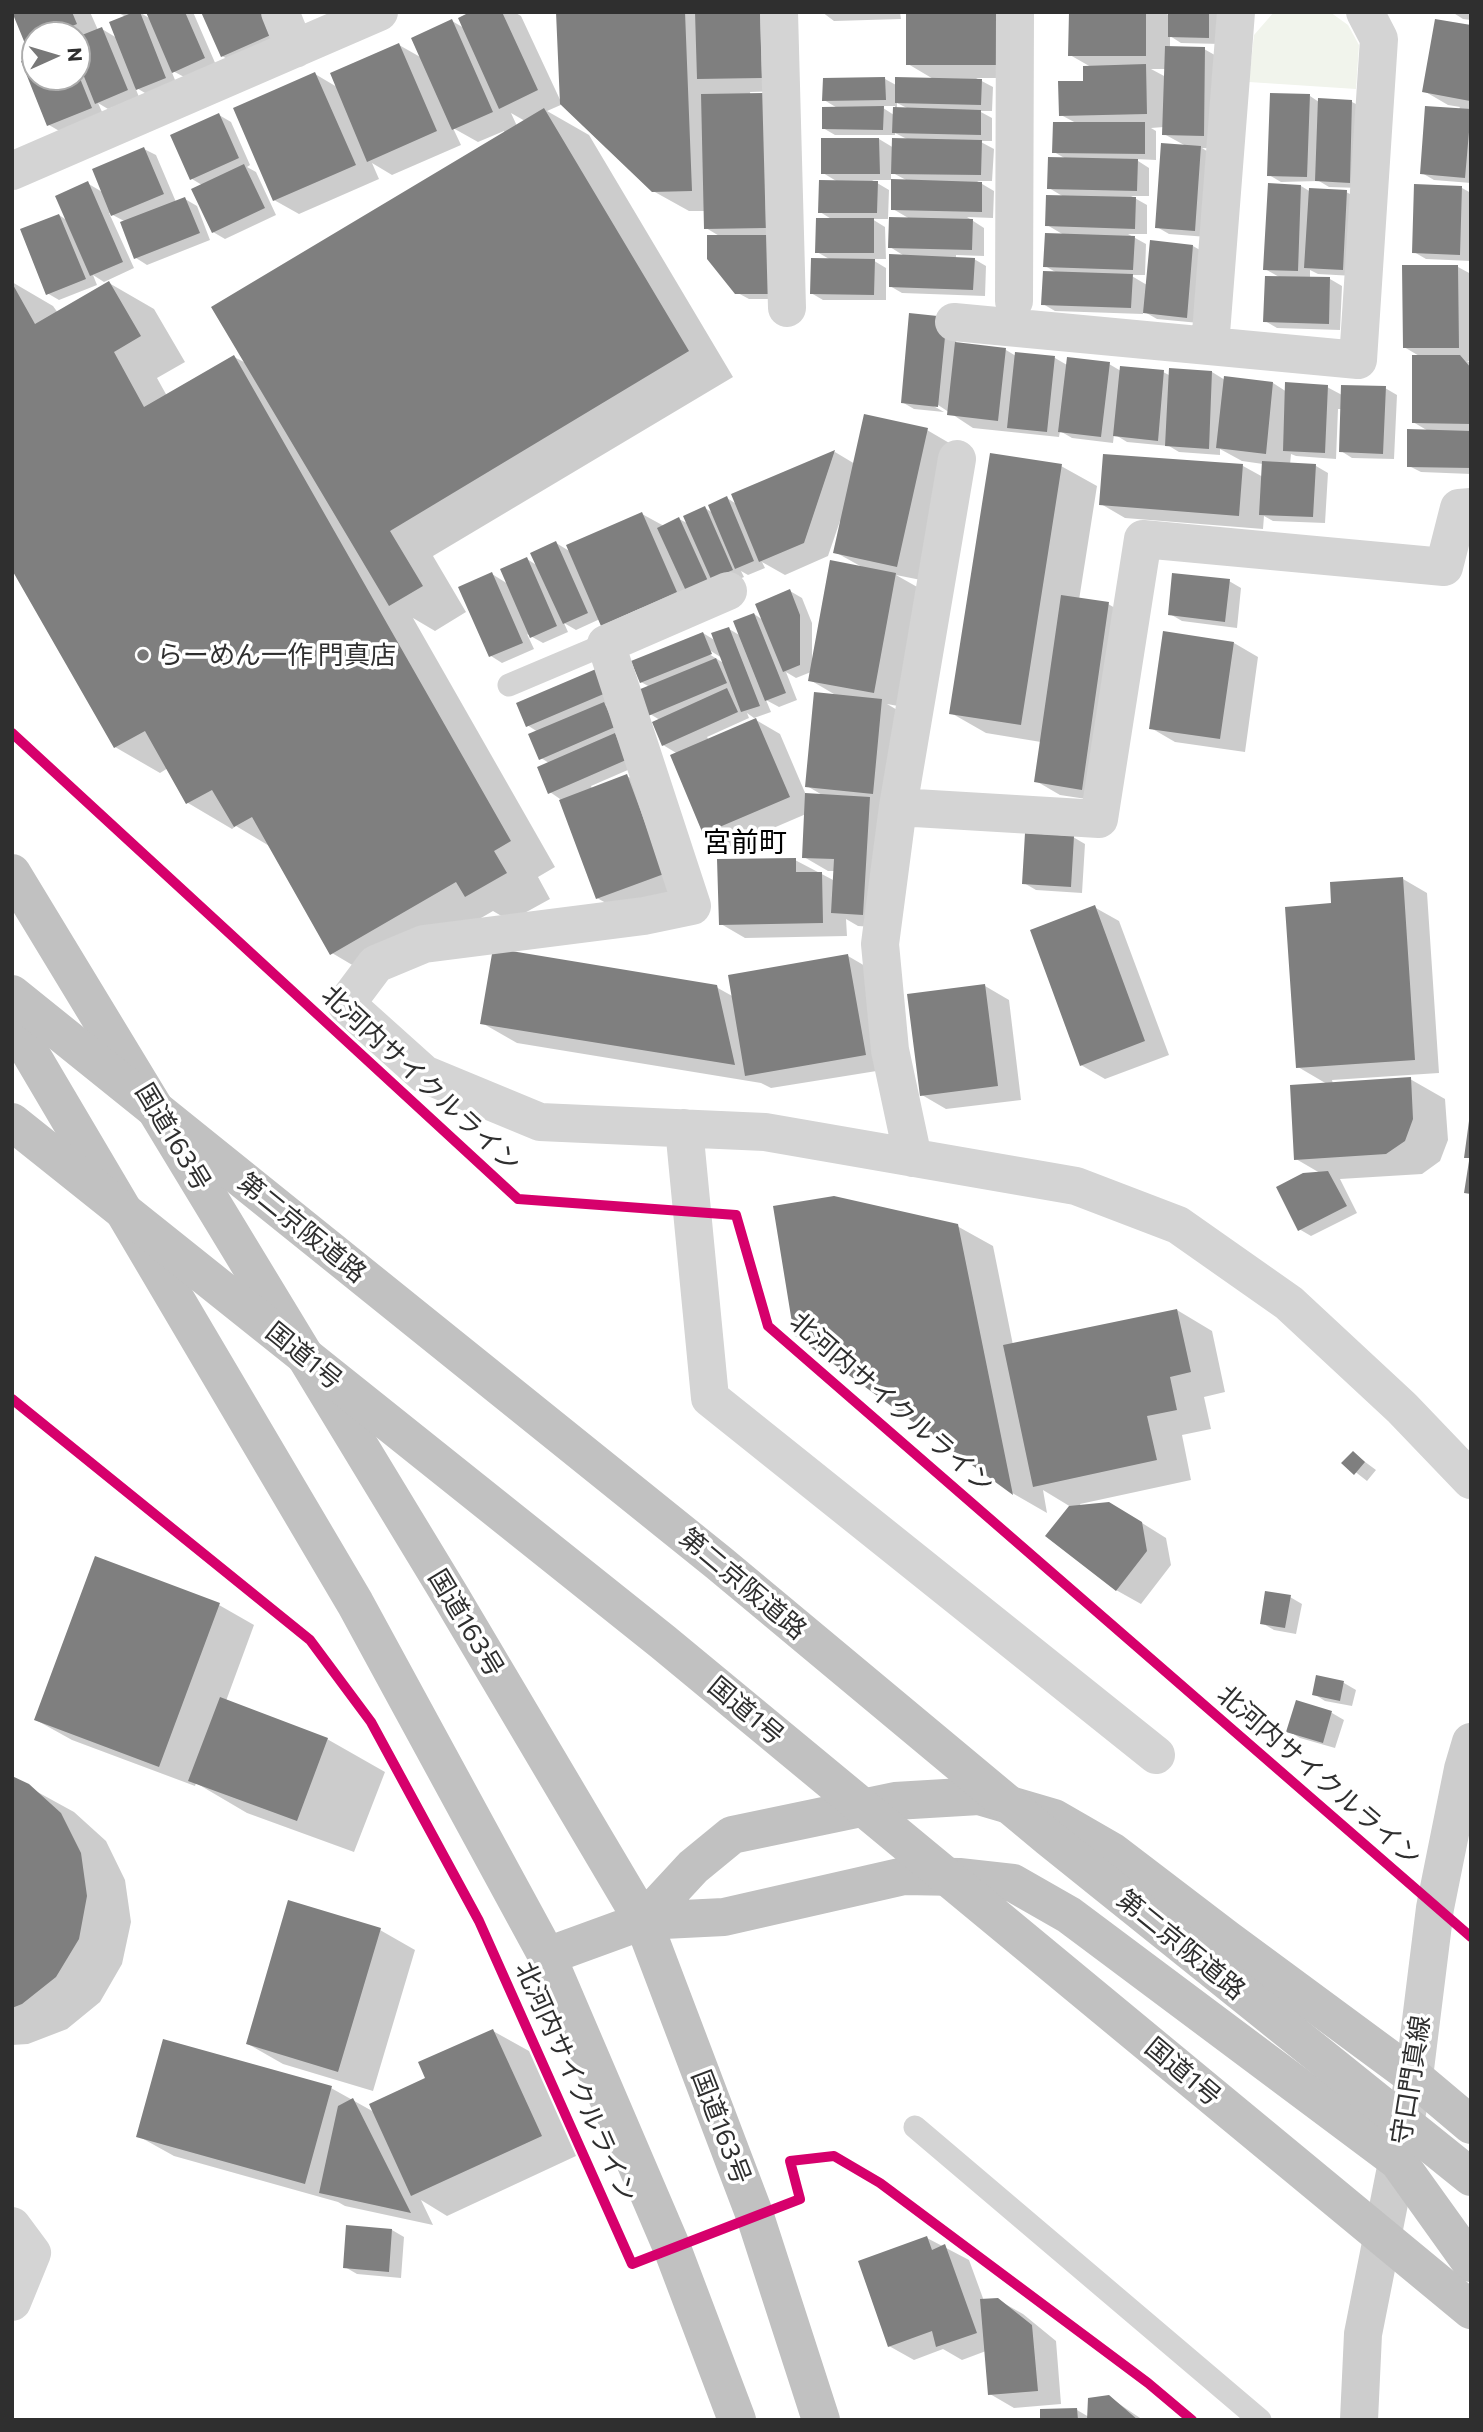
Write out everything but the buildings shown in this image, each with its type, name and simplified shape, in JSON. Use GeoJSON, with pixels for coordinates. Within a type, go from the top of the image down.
{"type":"FeatureCollection","features":[{"type":"Feature","properties":{"kind":"highway","name":"国道163号"},"geometry":{"type":"LineString","coordinates":[[12,873],[450,1595],[643,1921],[755,2216],[821,2420]]}},
{"type":"Feature","properties":{"kind":"highway"},"geometry":{"type":"LineString","coordinates":[[12,975],[1471,2153]]}},
{"type":"Feature","properties":{"kind":"highway","name":"第二京阪道路"},"geometry":{"type":"LineString","coordinates":[[12,995],[719,1563],[1049,1839],[1471,2178]]}},
{"type":"Feature","properties":{"kind":"highway"},"geometry":{"type":"LineString","coordinates":[[12,1022],[355,1603],[547,1956],[673,2248],[737,2420]]}},
{"type":"Feature","properties":{"kind":"highway"},"geometry":{"type":"LineString","coordinates":[[12,1103],[683,1640],[1471,2285]]}},
{"type":"Feature","properties":{"kind":"highway","name":"国道1号"},"geometry":{"type":"LineString","coordinates":[[12,1122],[663,1642],[1471,2310]]}},
{"type":"Feature","properties":{"kind":"highway"},"geometry":{"type":"LineString","coordinates":[[643,1921],[692,1867],[732,1835],[895,1801],[979,1796],[1054,1818],[1113,1852],[1227,1940],[1414,2077],[1471,2125]]}},
{"type":"Feature","properties":{"kind":"highway"},"geometry":{"type":"LineString","coordinates":[[547,1956],[643,1921],[724,1917],[904,1876],[959,1877],[1013,1883],[1069,1915],[1398,2161],[1471,2263]]}},
{"type":"Feature","properties":{"kind":"main road","name":"守口門真線"},"geometry":{"type":"LineString","coordinates":[[1359,2420],[1363,2334],[1414,2077],[1435,1908],[1471,1742]]}},
{"type":"Feature","properties":{"kind":"street"},"geometry":{"type":"LineString","coordinates":[[280,12],[295,49]]}},
{"type":"Feature","properties":{"kind":"street"},"geometry":{"type":"LineString","coordinates":[[12,171],[379,12]]}},
{"type":"Feature","properties":{"kind":"street"},"geometry":{"type":"LineString","coordinates":[[779,12],[787,308]]}},
{"type":"Feature","properties":{"kind":"street"},"geometry":{"type":"LineString","coordinates":[[1014,301],[1015,12]]}},
{"type":"Feature","properties":{"kind":"street"},"geometry":{"type":"LineString","coordinates":[[1210,346],[1236,12]]}},
{"type":"Feature","properties":{"kind":"street"},"geometry":{"type":"LineString","coordinates":[[954,322],[1358,360],[1379,39],[1365,12]]}},
{"type":"Feature","properties":{"kind":"street"},"geometry":{"type":"LineString","coordinates":[[913,1158],[890,1050],[880,944],[898,807],[957,459]]}},
{"type":"Feature","properties":{"kind":"street"},"geometry":{"type":"LineString","coordinates":[[898,807],[1099,819],[1143,539],[1444,567],[1459,508],[1471,507]]}},
{"type":"Feature","properties":{"kind":"street"},"geometry":{"type":"LineString","coordinates":[[728,591],[606,644],[692,906],[644,916],[424,944],[376,964],[346,1004],[424,1074],[540,1122],[765,1132],[1076,1186],[1178,1225],[1289,1303],[1402,1408],[1471,1480]]}},
{"type":"Feature","properties":{"kind":"street"},"geometry":{"type":"LineString","coordinates":[[684,1128],[710,1398],[1156,1755]]}},
{"type":"Feature","properties":{"kind":"street"},"geometry":{"type":"LineString","coordinates":[[12,2226],[32,2253],[12,2302]]}},
{"type":"Feature","properties":{"kind":"lane"},"geometry":{"type":"LineString","coordinates":[[509,684],[606,644]]}},
{"type":"Feature","properties":{"kind":"lane"},"geometry":{"type":"LineString","coordinates":[[915,2127],[1260,2420]]}},
{"type":"Feature","properties":{"kind":"shaded area"},"geometry":{"type":"Polygon","coordinates":[[[1274,12],[1330,12],[1348,25],[1359,45],[1356,89],[1249,82],[1254,35],[1274,12]]]}},
{"type":"Feature","properties":{"kind":"cycle path","name":"北河内サイクルライン"},"geometry":{"type":"LineString","coordinates":[[12,733],[518,1199],[736,1215],[768,1326],[1471,1937]]}},
{"type":"Feature","properties":{"kind":"cycle path","name":"北河内サイクルライン"},"geometry":{"type":"LineString","coordinates":[[12,1399],[310,1640],[371,1722],[479,1921],[632,2264],[800,2199],[790,2161],[834,2156],[880,2183],[1148,2383],[1192,2420]]}},
{"type":"Feature","properties":{"kind":"place","name":"らーめん一作 門真店"},"geometry":{"type":"Point","coordinates":[143,655]}},
{"type":"Feature","properties":{"kind":"district","name":"宮前町"},"geometry":{"type":"Point","coordinates":[745,843]}}]}
